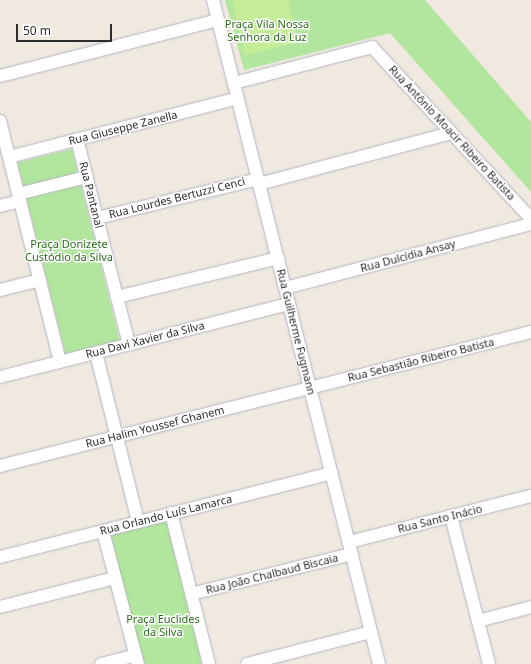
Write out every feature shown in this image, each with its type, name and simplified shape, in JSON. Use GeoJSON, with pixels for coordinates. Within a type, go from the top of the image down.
{"type":"FeatureCollection","features":[{"type":"Feature","properties":{"kind":"street","name":"Rua Guilherme Fugmann"},"geometry":{"type":"LineString","coordinates":[[213,0],[379,664]]}},
{"type":"Feature","properties":{"kind":"street"},"geometry":{"type":"LineString","coordinates":[[0,76],[218,20]]}},
{"type":"Feature","properties":{"kind":"street","name":"Rua Antônio Moacir Ribeiro Batista"},"geometry":{"type":"LineString","coordinates":[[234,82],[372,47],[531,219]]}},
{"type":"Feature","properties":{"kind":"street","name":"Rua Giuseppe Zanella"},"geometry":{"type":"LineString","coordinates":[[9,157],[238,98]]}},
{"type":"Feature","properties":{"kind":"street"},"geometry":{"type":"LineString","coordinates":[[0,123],[60,362]]}},
{"type":"Feature","properties":{"kind":"street","name":"Rua Lourdes Bertuzzi Cenci"},"geometry":{"type":"LineString","coordinates":[[97,218],[259,181],[452,133]]}},
{"type":"Feature","properties":{"kind":"street","name":"Rua Pantanal"},"geometry":{"type":"LineString","coordinates":[[77,140],[129,344]]}},
{"type":"Feature","properties":{"kind":"street"},"geometry":{"type":"LineString","coordinates":[[0,206],[19,197],[86,177]]}},
{"type":"Feature","properties":{"kind":"street","name":"Rua Dulcídia Ansay"},"geometry":{"type":"LineString","coordinates":[[285,288],[531,224]]}},
{"type":"Feature","properties":{"kind":"street"},"geometry":{"type":"LineString","coordinates":[[117,297],[278,258]]}},
{"type":"Feature","properties":{"kind":"street"},"geometry":{"type":"LineString","coordinates":[[0,290],[40,280]]}},
{"type":"Feature","properties":{"kind":"street","name":"Rua Davi Xavier da Silva"},"geometry":{"type":"LineString","coordinates":[[0,377],[289,304]]}},
{"type":"Feature","properties":{"kind":"street","name":"Rua Sebastião Ribeiro Batista"},"geometry":{"type":"LineString","coordinates":[[310,388],[531,332]]}},
{"type":"Feature","properties":{"kind":"street"},"geometry":{"type":"LineString","coordinates":[[96,353],[138,522]]}},
{"type":"Feature","properties":{"kind":"street","name":"Rua Halim Youssef Ghanem"},"geometry":{"type":"LineString","coordinates":[[0,466],[310,388]]}},
{"type":"Feature","properties":{"kind":"street","name":"Rua Orlando Luís Lamarca"},"geometry":{"type":"LineString","coordinates":[[0,557],[332,473]]}},
{"type":"Feature","properties":{"kind":"street","name":"Rua Santo Inácio"},"geometry":{"type":"LineString","coordinates":[[349,542],[531,496]]}},
{"type":"Feature","properties":{"kind":"street"},"geometry":{"type":"LineString","coordinates":[[171,514],[209,664]]}},
{"type":"Feature","properties":{"kind":"street"},"geometry":{"type":"LineString","coordinates":[[451,516],[489,664]]}},
{"type":"Feature","properties":{"kind":"street"},"geometry":{"type":"LineString","coordinates":[[101,664],[136,660],[103,531]]}},
{"type":"Feature","properties":{"kind":"street","name":"Rua João Chalbaud Biscaia"},"geometry":{"type":"LineString","coordinates":[[191,594],[352,554]]}},
{"type":"Feature","properties":{"kind":"street"},"geometry":{"type":"LineString","coordinates":[[0,607],[115,578]]}},
{"type":"Feature","properties":{"kind":"street"},"geometry":{"type":"LineString","coordinates":[[478,620],[531,607]]}},
{"type":"Feature","properties":{"kind":"street"},"geometry":{"type":"LineString","coordinates":[[247,664],[371,632]]}},
{"type":"Feature","properties":{"kind":"green space","name":"Praça Vila Nossa Senhora da Luz"},"geometry":{"type":"Polygon","coordinates":[[[225,0],[425,0],[531,122],[531,192],[390,33],[244,70],[225,0]]]}},
{"type":"Feature","properties":{"kind":"green space","name":"Praça Vila Nossa Senhora da Luz"},"geometry":{"type":"Polygon","coordinates":[[[232,0],[288,0],[298,42],[245,55],[232,0]]]}},
{"type":"Feature","properties":{"kind":"green space","name":"Praça Donizete Custódio da Silva"},"geometry":{"type":"Polygon","coordinates":[[[72,149],[120,340],[65,354],[18,163],[72,149]]]}},
{"type":"Feature","properties":{"kind":"green space","name":"Praça Euclides da Silva"},"geometry":{"type":"Polygon","coordinates":[[[166,521],[202,664],[144,664],[139,652],[110,535],[166,521]]]}}]}
